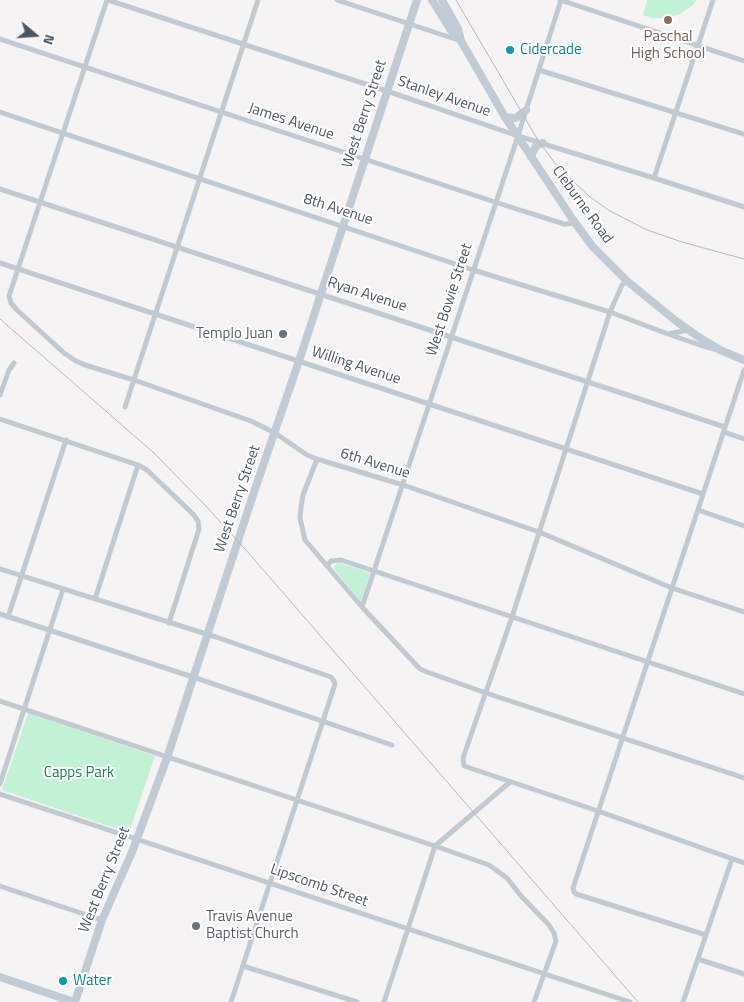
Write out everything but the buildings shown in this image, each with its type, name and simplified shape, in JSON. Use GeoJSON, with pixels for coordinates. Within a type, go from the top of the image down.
{"type":"FeatureCollection","features":[{"type":"Feature","properties":{"kind":"main road","name":"West Berry Street"},"geometry":{"type":"LineString","coordinates":[[75,1002],[102,920],[137,840],[167,758],[417,0]]}},
{"type":"Feature","properties":{"kind":"main road","name":"Cleburne Road"},"geometry":{"type":"LineString","coordinates":[[432,0],[452,32],[461,41],[505,117],[531,157],[593,247],[626,281],[688,330],[720,350]]}},
{"type":"Feature","properties":{"kind":"main road","name":"Cleburne Road"},"geometry":{"type":"LineString","coordinates":[[442,0],[458,29],[461,41]]}},
{"type":"Feature","properties":{"kind":"main road"},"geometry":{"type":"LineString","coordinates":[[505,117],[516,118],[526,110]]}},
{"type":"Feature","properties":{"kind":"main road"},"geometry":{"type":"LineString","coordinates":[[531,157],[536,146],[544,144]]}},
{"type":"Feature","properties":{"kind":"main road","name":"8th Avenue"},"geometry":{"type":"LineString","coordinates":[[720,350],[744,360]]}},
{"type":"Feature","properties":{"kind":"main road"},"geometry":{"type":"LineString","coordinates":[[0,977],[75,1002]]}},
{"type":"Feature","properties":{"kind":"street","name":"Stanley Avenue"},"geometry":{"type":"LineString","coordinates":[[108,0],[518,136],[744,207]]}},
{"type":"Feature","properties":{"kind":"street"},"geometry":{"type":"LineString","coordinates":[[18,269],[84,67],[108,0]]}},
{"type":"Feature","properties":{"kind":"street"},"geometry":{"type":"LineString","coordinates":[[125,407],[258,0]]}},
{"type":"Feature","properties":{"kind":"street"},"geometry":{"type":"LineString","coordinates":[[337,0],[461,41]]}},
{"type":"Feature","properties":{"kind":"street"},"geometry":{"type":"LineString","coordinates":[[561,0],[744,61]]}},
{"type":"Feature","properties":{"kind":"street","name":"West Bowie Street"},"geometry":{"type":"LineString","coordinates":[[362,607],[540,70],[561,0]]}},
{"type":"Feature","properties":{"kind":"street"},"geometry":{"type":"LineString","coordinates":[[654,178],[713,0]]}},
{"type":"Feature","properties":{"kind":"street","name":"James Avenue"},"geometry":{"type":"LineString","coordinates":[[0,39],[564,224],[576,224]]}},
{"type":"Feature","properties":{"kind":"street"},"geometry":{"type":"LineString","coordinates":[[540,70],[744,134]]}},
{"type":"Feature","properties":{"kind":"street","name":"8th Avenue"},"geometry":{"type":"LineString","coordinates":[[0,112],[473,270],[610,312],[668,334],[720,350]]}},
{"type":"Feature","properties":{"kind":"street","name":"Ryan Avenue"},"geometry":{"type":"LineString","coordinates":[[0,189],[588,382],[724,430],[744,440]]}},
{"type":"Feature","properties":{"kind":"street","name":"Willing Avenue"},"geometry":{"type":"LineString","coordinates":[[0,263],[703,494]]}},
{"type":"Feature","properties":{"kind":"street","name":"6th Avenue"},"geometry":{"type":"LineString","coordinates":[[18,269],[9,296],[11,303],[16,310],[64,353],[76,361],[251,421],[275,433],[307,455],[317,459],[403,485],[539,532],[672,588],[744,612]]}},
{"type":"Feature","properties":{"kind":"street"},"geometry":{"type":"LineString","coordinates":[[626,281],[622,285],[610,312],[512,617],[463,758],[464,766],[744,862]]}},
{"type":"Feature","properties":{"kind":"street"},"geometry":{"type":"LineString","coordinates":[[668,334],[688,330]]}},
{"type":"Feature","properties":{"kind":"street"},"geometry":{"type":"LineString","coordinates":[[0,395],[9,370],[14,363]]}},
{"type":"Feature","properties":{"kind":"street"},"geometry":{"type":"LineString","coordinates":[[706,935],[574,892],[575,882],[598,811],[744,370]]}},
{"type":"Feature","properties":{"kind":"street"},"geometry":{"type":"LineString","coordinates":[[0,419],[138,464],[147,470],[193,514],[198,522],[199,529],[169,623]]}},
{"type":"Feature","properties":{"kind":"street"},"geometry":{"type":"LineString","coordinates":[[8,616],[66,440]]}},
{"type":"Feature","properties":{"kind":"street"},"geometry":{"type":"LineString","coordinates":[[317,459],[303,495],[300,518],[305,540],[362,607],[420,669],[486,693],[744,778]]}},
{"type":"Feature","properties":{"kind":"street"},"geometry":{"type":"LineString","coordinates":[[95,599],[138,464]]}},
{"type":"Feature","properties":{"kind":"street"},"geometry":{"type":"LineString","coordinates":[[698,510],[744,526]]}},
{"type":"Feature","properties":{"kind":"street"},"geometry":{"type":"LineString","coordinates":[[326,566],[331,561],[341,560],[744,694]]}},
{"type":"Feature","properties":{"kind":"street"},"geometry":{"type":"LineString","coordinates":[[0,569],[208,635],[331,677],[335,684],[231,1002]]}},
{"type":"Feature","properties":{"kind":"street"},"geometry":{"type":"LineString","coordinates":[[0,784],[64,589]]}},
{"type":"Feature","properties":{"kind":"street"},"geometry":{"type":"LineString","coordinates":[[0,614],[323,720],[392,745]]}},
{"type":"Feature","properties":{"kind":"street"},"geometry":{"type":"LineString","coordinates":[[0,701],[483,862],[494,868],[507,878],[554,933],[556,941],[534,1002]]}},
{"type":"Feature","properties":{"kind":"street"},"geometry":{"type":"LineString","coordinates":[[384,1002],[435,846],[510,782]]}},
{"type":"Feature","properties":{"kind":"street","name":"Lipscomb Street"},"geometry":{"type":"LineString","coordinates":[[0,794],[630,1002]]}},
{"type":"Feature","properties":{"kind":"street"},"geometry":{"type":"LineString","coordinates":[[683,1002],[732,859]]}},
{"type":"Feature","properties":{"kind":"street"},"geometry":{"type":"LineString","coordinates":[[0,886],[102,920]]}},
{"type":"Feature","properties":{"kind":"street"},"geometry":{"type":"LineString","coordinates":[[698,959],[744,974]]}},
{"type":"Feature","properties":{"kind":"street"},"geometry":{"type":"LineString","coordinates":[[243,966],[357,1002]]}},
{"type":"Feature","properties":{"kind":"green space"},"geometry":{"type":"Polygon","coordinates":[[[647,0],[697,0],[680,14],[666,18],[651,18],[643,15],[647,0]]]}},
{"type":"Feature","properties":{"kind":"green space"},"geometry":{"type":"Polygon","coordinates":[[[339,563],[370,574],[361,602],[334,569],[334,566],[339,563]]]}},
{"type":"Feature","properties":{"kind":"green space","name":"Capps Park"},"geometry":{"type":"Polygon","coordinates":[[[28,713],[155,756],[129,833],[2,790],[28,713]]]}},
{"type":"Feature","properties":{"kind":"railway"},"geometry":{"type":"LineString","coordinates":[[456,0],[539,142],[558,167],[590,197],[610,211],[647,230],[744,259]]}},
{"type":"Feature","properties":{"kind":"railway"},"geometry":{"type":"LineString","coordinates":[[0,319],[154,453],[203,503],[246,550],[638,1002]]}},
{"type":"Feature","properties":{"kind":"place","name":"Paschal High School"},"geometry":{"type":"Point","coordinates":[668,20]}},
{"type":"Feature","properties":{"kind":"place","name":"Cidercade"},"geometry":{"type":"Point","coordinates":[510,50]}},
{"type":"Feature","properties":{"kind":"place","name":"Templo Juan"},"geometry":{"type":"Point","coordinates":[283,334]}},
{"type":"Feature","properties":{"kind":"place","name":"Travis Avenue Baptist Church"},"geometry":{"type":"Point","coordinates":[196,926]}},
{"type":"Feature","properties":{"kind":"place","name":"Water"},"geometry":{"type":"Point","coordinates":[63,981]}}]}
